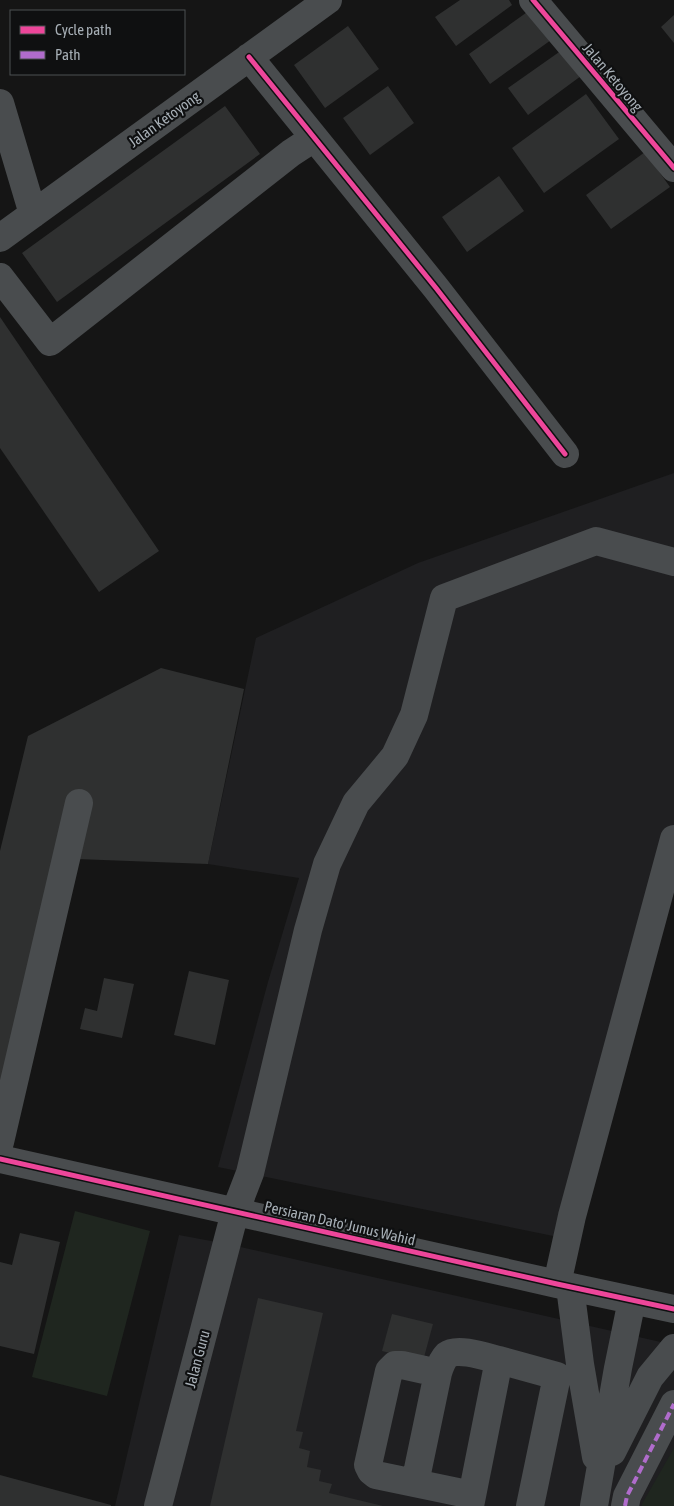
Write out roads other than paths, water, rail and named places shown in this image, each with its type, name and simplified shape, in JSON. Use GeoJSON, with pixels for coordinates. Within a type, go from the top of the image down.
{"type":"FeatureCollection","features":[{"type":"Feature","properties":{"kind":"street","name":"Jalan Ketoyong"},"geometry":{"type":"LineString","coordinates":[[0,238],[328,0]]}},
{"type":"Feature","properties":{"kind":"street","name":"Jalan Ketoyong"},"geometry":{"type":"LineString","coordinates":[[533,0],[674,168]]}},
{"type":"Feature","properties":{"kind":"street"},"geometry":{"type":"LineString","coordinates":[[249,57],[430,280],[565,454]]}},
{"type":"Feature","properties":{"kind":"street"},"geometry":{"type":"LineString","coordinates":[[0,105],[33,214]]}},
{"type":"Feature","properties":{"kind":"street"},"geometry":{"type":"LineString","coordinates":[[0,277],[50,342],[291,153],[314,138]]}},
{"type":"Feature","properties":{"kind":"street","name":"Jalan Guru"},"geometry":{"type":"LineString","coordinates":[[158,1506],[235,1212],[250,1173],[308,930],[327,864],[356,803],[395,756],[414,715],[444,598],[596,541],[674,562]]}},
{"type":"Feature","properties":{"kind":"street"},"geometry":{"type":"LineString","coordinates":[[0,1142],[80,803]]}},
{"type":"Feature","properties":{"kind":"street"},"geometry":{"type":"LineString","coordinates":[[600,1476],[580,1364],[563,1285],[572,1216],[674,839]]}},
{"type":"Feature","properties":{"kind":"street","name":"Persiaran Dato' Junus Wahid"},"geometry":{"type":"LineString","coordinates":[[0,1159],[674,1309]]}},
{"type":"Feature","properties":{"kind":"street"},"geometry":{"type":"LineString","coordinates":[[594,1506],[632,1300]]}},
{"type":"Feature","properties":{"kind":"street"},"geometry":{"type":"LineString","coordinates":[[600,1476],[650,1377],[674,1348]]}},
{"type":"Feature","properties":{"kind":"street"},"geometry":{"type":"LineString","coordinates":[[415,1483],[438,1373],[442,1361],[449,1354],[458,1351],[556,1376],[530,1506]]}},
{"type":"Feature","properties":{"kind":"street"},"geometry":{"type":"LineString","coordinates":[[438,1373],[402,1365],[395,1365],[389,1371],[368,1465],[376,1475],[415,1483],[471,1500],[499,1360]]}},
{"type":"Feature","properties":{"kind":"street"},"geometry":{"type":"LineString","coordinates":[[625,1506],[627,1496],[674,1404]]}}]}
